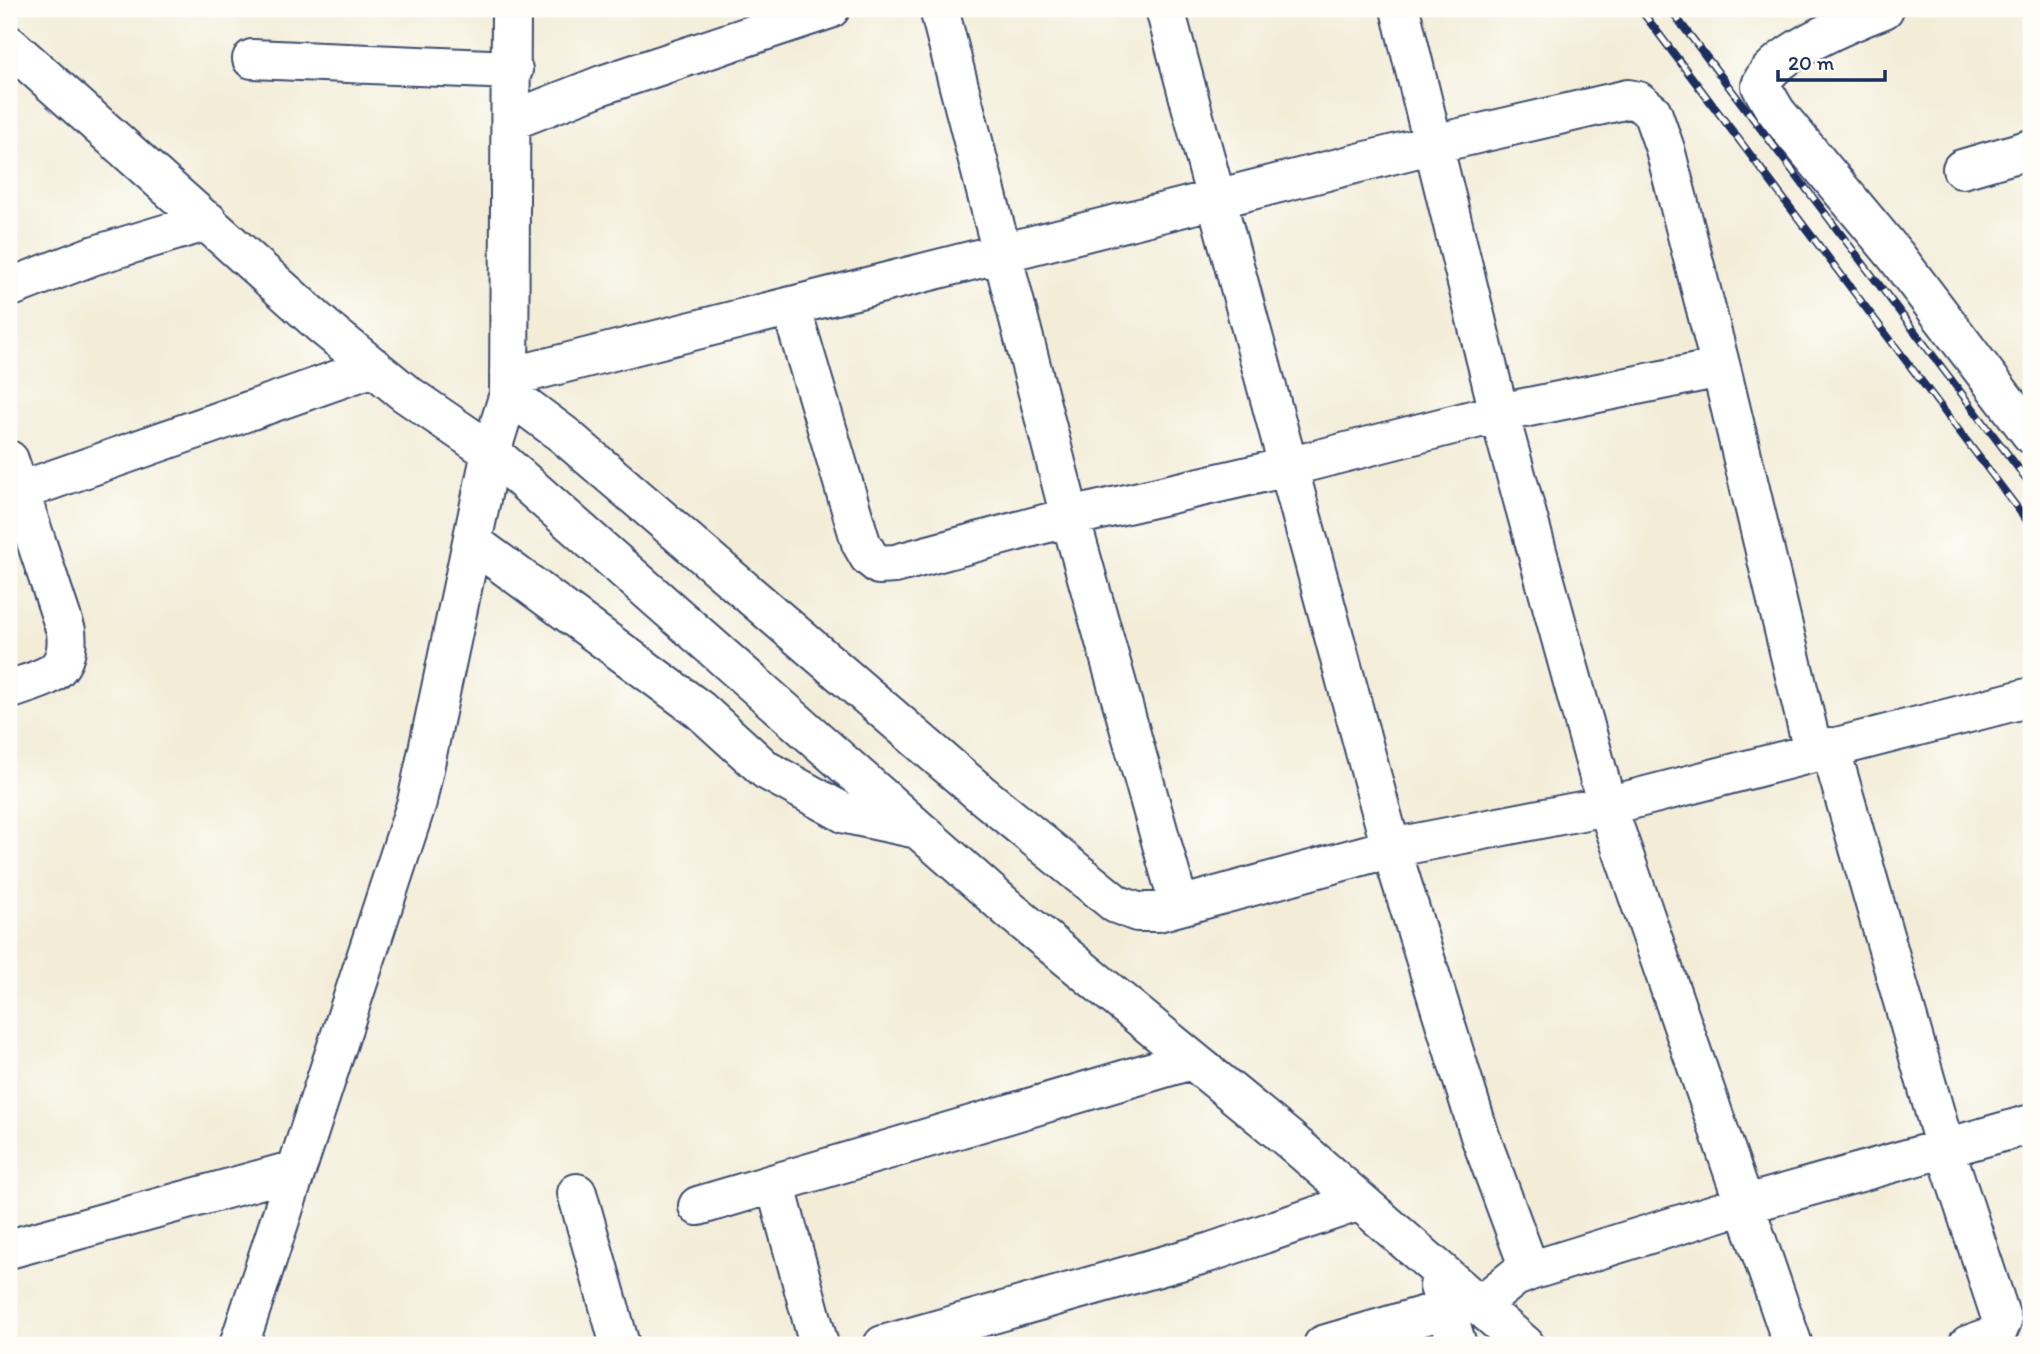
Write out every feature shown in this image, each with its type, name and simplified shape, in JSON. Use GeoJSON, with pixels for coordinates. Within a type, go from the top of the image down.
{"type":"FeatureCollection","features":[{"type":"Feature","properties":{"kind":"street"},"geometry":{"type":"LineString","coordinates":[[239,1345],[417,802],[472,542],[502,416],[513,120],[511,9]]}},
{"type":"Feature","properties":{"kind":"street"},"geometry":{"type":"LineString","coordinates":[[513,120],[602,85],[830,9]]}},
{"type":"Feature","properties":{"kind":"street"},"geometry":{"type":"LineString","coordinates":[[939,9],[1000,254],[1070,517],[1179,905]]}},
{"type":"Feature","properties":{"kind":"street"},"geometry":{"type":"LineString","coordinates":[[1165,9],[1391,848],[1480,1136],[1492,1292],[1525,1345]]}},
{"type":"Feature","properties":{"kind":"street"},"geometry":{"type":"LineString","coordinates":[[1400,9],[1499,413],[1607,806],[1742,1205],[1793,1345]]}},
{"type":"Feature","properties":{"kind":"street"},"geometry":{"type":"LineString","coordinates":[[1884,9],[1850,22],[1792,54],[1768,70],[1761,86],[1776,113],[1896,256],[2028,424]]}},
{"type":"Feature","properties":{"kind":"street"},"geometry":{"type":"LineString","coordinates":[[9,45],[405,393],[502,416],[564,435],[980,793],[1116,904],[1137,912],[1157,912],[1391,848],[1607,806],[2031,697]]}},
{"type":"Feature","properties":{"kind":"street"},"geometry":{"type":"LineString","coordinates":[[252,59],[513,70]]}},
{"type":"Feature","properties":{"kind":"street"},"geometry":{"type":"LineString","coordinates":[[502,416],[791,307],[1434,144],[1628,99],[1645,105],[1657,121],[1821,749],[1945,1148],[2002,1321],[1996,1335],[1969,1345]]}},
{"type":"Feature","properties":{"kind":"street"},"geometry":{"type":"LineString","coordinates":[[1962,169],[2031,149]]}},
{"type":"Feature","properties":{"kind":"street"},"geometry":{"type":"LineString","coordinates":[[9,288],[92,256],[208,221]]}},
{"type":"Feature","properties":{"kind":"street"},"geometry":{"type":"LineString","coordinates":[[791,307],[861,543],[872,562],[878,565],[895,564],[1070,517],[1288,467],[1499,413],[1721,368]]}},
{"type":"Feature","properties":{"kind":"street"},"geometry":{"type":"LineString","coordinates":[[9,690],[50,675],[61,667],[68,646],[66,631],[13,482],[374,367]]}},
{"type":"Feature","properties":{"kind":"street"},"geometry":{"type":"LineString","coordinates":[[502,416],[919,830],[1012,912],[1432,1264],[1492,1292]]}},
{"type":"Feature","properties":{"kind":"street"},"geometry":{"type":"LineString","coordinates":[[472,542],[700,710],[766,770],[846,814],[919,830]]}},
{"type":"Feature","properties":{"kind":"street"},"geometry":{"type":"LineString","coordinates":[[698,1206],[1191,1060]]}},
{"type":"Feature","properties":{"kind":"street"},"geometry":{"type":"LineString","coordinates":[[1323,1345],[1492,1292],[1742,1205],[2031,1124]]}},
{"type":"Feature","properties":{"kind":"street"},"geometry":{"type":"LineString","coordinates":[[9,1249],[295,1170]]}},
{"type":"Feature","properties":{"kind":"street"},"geometry":{"type":"LineString","coordinates":[[775,1183],[819,1345]]}},
{"type":"Feature","properties":{"kind":"street"},"geometry":{"type":"LineString","coordinates":[[577,1193],[620,1345]]}},
{"type":"Feature","properties":{"kind":"street"},"geometry":{"type":"LineString","coordinates":[[883,1345],[1208,1253],[1360,1201]]}},
{"type":"Feature","properties":{"kind":"street"},"geometry":{"type":"LineString","coordinates":[[1457,1345],[1492,1292]]}},
{"type":"Feature","properties":{"kind":"railway"},"geometry":{"type":"LineString","coordinates":[[1640,9],[2031,526]]}},
{"type":"Feature","properties":{"kind":"railway"},"geometry":{"type":"LineString","coordinates":[[1670,9],[2031,485]]}}]}
